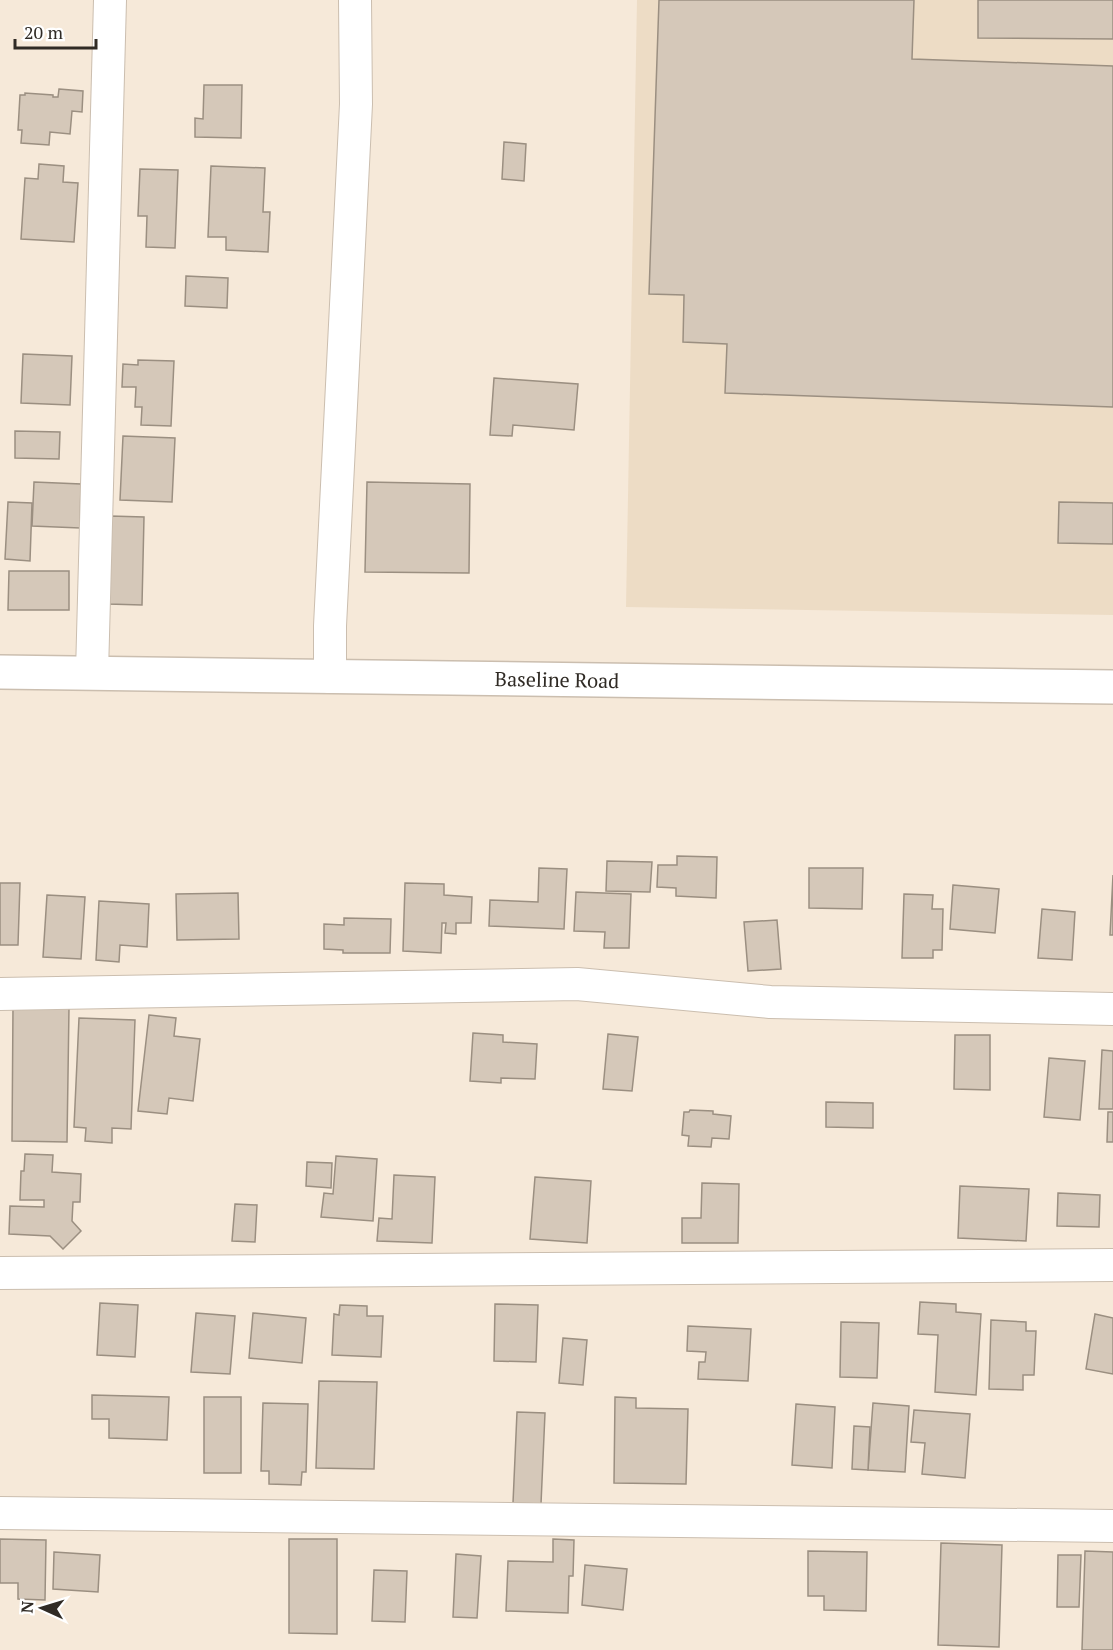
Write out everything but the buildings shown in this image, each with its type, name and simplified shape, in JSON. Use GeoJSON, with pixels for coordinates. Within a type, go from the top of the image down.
{"type":"FeatureCollection","features":[{"type":"Feature","properties":{"kind":"main road","name":"Baseline Road"},"geometry":{"type":"LineString","coordinates":[[0,672],[1113,687]]}},
{"type":"Feature","properties":{"kind":"street"},"geometry":{"type":"LineString","coordinates":[[92,673],[110,0]]}},
{"type":"Feature","properties":{"kind":"street"},"geometry":{"type":"LineString","coordinates":[[330,677],[330,626],[356,104],[355,0]]}},
{"type":"Feature","properties":{"kind":"street"},"geometry":{"type":"LineString","coordinates":[[0,994],[577,984],[770,1002],[1113,1009]]}},
{"type":"Feature","properties":{"kind":"street"},"geometry":{"type":"LineString","coordinates":[[0,1273],[1113,1265]]}},
{"type":"Feature","properties":{"kind":"street"},"geometry":{"type":"LineString","coordinates":[[0,1513],[1113,1526]]}},
{"type":"Feature","properties":{"kind":"shaded area"},"geometry":{"type":"Polygon","coordinates":[[[637,0],[1113,0],[1113,615],[626,607],[637,0]]]}}]}
